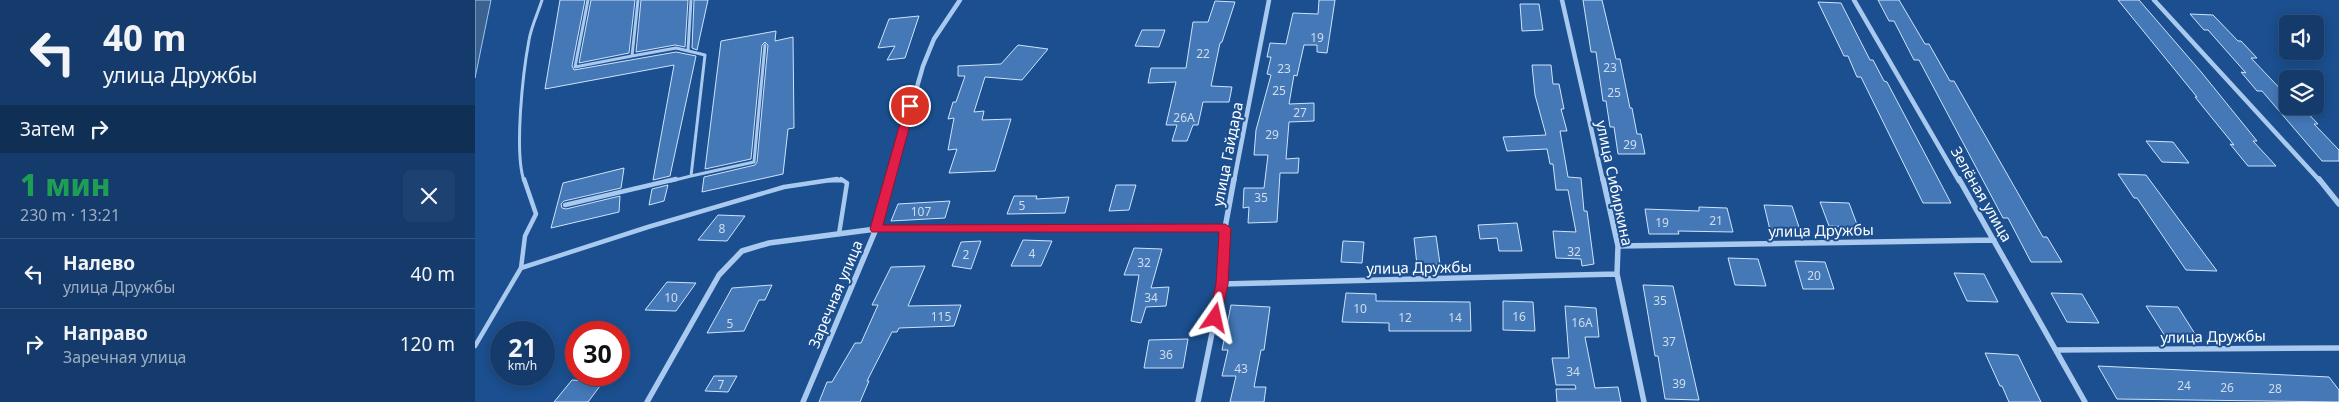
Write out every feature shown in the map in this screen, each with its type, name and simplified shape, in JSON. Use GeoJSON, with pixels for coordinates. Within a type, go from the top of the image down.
{"type":"FeatureCollection","features":[{"type":"Feature","properties":{"kind":"street","name":"Заречная улица"},"geometry":{"type":"LineString","coordinates":[[803,402],[876,229],[923,66],[934,39],[961,0]]}},
{"type":"Feature","properties":{"kind":"street","name":"улица Гайдара"},"geometry":{"type":"LineString","coordinates":[[1198,402],[1222,284],[1225,228],[1269,0]]}},
{"type":"Feature","properties":{"kind":"street","name":"улица Сибиркина"},"geometry":{"type":"LineString","coordinates":[[1562,0],[1618,246],[1617,274],[1644,402]]}},
{"type":"Feature","properties":{"kind":"street","name":"Зелёная улица"},"geometry":{"type":"LineString","coordinates":[[1854,0],[1994,240],[2085,402]]}},
{"type":"Feature","properties":{"kind":"street"},"geometry":{"type":"LineString","coordinates":[[2154,0],[2305,162],[2339,204]]}},
{"type":"Feature","properties":{"kind":"street"},"geometry":{"type":"LineString","coordinates":[[647,402],[719,275],[742,251],[769,243],[876,229],[1225,228]]}},
{"type":"Feature","properties":{"kind":"street","name":"улица Дружбы"},"geometry":{"type":"LineString","coordinates":[[1618,246],[1994,240]]}},
{"type":"Feature","properties":{"kind":"street","name":"улица Дружбы"},"geometry":{"type":"LineString","coordinates":[[1222,284],[1617,274]]}},
{"type":"Feature","properties":{"kind":"street","name":"улица Дружбы"},"geometry":{"type":"LineString","coordinates":[[2056,350],[2339,348]]}},
{"type":"Feature","properties":{"kind":"lane"},"geometry":{"type":"LineString","coordinates":[[475,346],[521,268],[525,236],[536,214],[521,171],[520,125],[529,39],[542,0]]}},
{"type":"Feature","properties":{"kind":"lane"},"geometry":{"type":"LineString","coordinates":[[588,0],[575,67],[676,48],[705,55],[691,176]]}},
{"type":"Feature","properties":{"kind":"lane"},"geometry":{"type":"LineString","coordinates":[[632,56],[638,0]]}},
{"type":"Feature","properties":{"kind":"lane"},"geometry":{"type":"LineString","coordinates":[[688,50],[691,0]]}},
{"type":"Feature","properties":{"kind":"lane"},"geometry":{"type":"LineString","coordinates":[[565,204],[754,162],[765,45]]}},
{"type":"Feature","properties":{"kind":"lane"},"geometry":{"type":"LineString","coordinates":[[521,268],[648,227],[784,187],[840,179],[847,183],[839,234]]}},
{"type":"Feature","properties":{"kind":"water"},"geometry":{"type":"Polygon","coordinates":[[[475,0],[491,0],[475,78],[475,0]]]}},
{"type":"Feature","properties":{"kind":"building"},"geometry":{"type":"Polygon","coordinates":[[[560,0],[585,0],[572,66],[574,70],[676,52],[696,56],[670,176],[653,180],[674,65],[545,89],[560,0]]]}},
{"type":"Feature","properties":{"kind":"building"},"geometry":{"type":"Polygon","coordinates":[[[591,0],[635,0],[629,53],[579,63],[591,0]]]}},
{"type":"Feature","properties":{"kind":"building"},"geometry":{"type":"Polygon","coordinates":[[[641,0],[688,0],[685,47],[675,45],[636,52],[641,0]]]}},
{"type":"Feature","properties":{"kind":"building"},"geometry":{"type":"Polygon","coordinates":[[[694,0],[708,0],[697,50],[692,48],[694,0]]]}},
{"type":"Feature","properties":{"kind":"building"},"geometry":{"type":"Polygon","coordinates":[[[1319,0],[1335,0],[1327,53],[1317,52],[1317,45],[1304,45],[1297,76],[1294,75],[1289,104],[1314,103],[1314,121],[1289,122],[1286,159],[1299,158],[1298,173],[1280,173],[1277,222],[1248,223],[1249,207],[1243,208],[1244,188],[1264,188],[1268,155],[1254,155],[1256,130],[1271,75],[1267,74],[1271,57],[1267,57],[1270,43],[1286,44],[1293,13],[1318,14],[1319,0]]]}},
{"type":"Feature","properties":{"kind":"building"},"geometry":{"type":"Polygon","coordinates":[[[1583,0],[1602,0],[1616,59],[1620,59],[1630,108],[1632,108],[1637,134],[1641,134],[1645,154],[1618,154],[1614,127],[1610,127],[1606,101],[1603,101],[1596,52],[1591,52],[1583,0]]]}},
{"type":"Feature","properties":{"kind":"building"},"geometry":{"type":"Polygon","coordinates":[[[1878,0],[1899,0],[1925,44],[1929,44],[1950,81],[1954,81],[2043,237],[2047,237],[2062,262],[2031,262],[2008,218],[2003,218],[1919,60],[1914,60],[1894,21],[1889,21],[1878,0]]]}},
{"type":"Feature","properties":{"kind":"building"},"geometry":{"type":"Polygon","coordinates":[[[2118,0],[2139,0],[2202,73],[2257,141],[2253,141],[2276,166],[2248,166],[2230,144],[2234,145],[2195,97],[2197,97],[2118,0]]]}},
{"type":"Feature","properties":{"kind":"building"},"geometry":{"type":"Polygon","coordinates":[[[1215,1],[1235,2],[1222,42],[1220,43],[1211,86],[1232,87],[1229,102],[1203,102],[1198,125],[1193,125],[1187,141],[1172,141],[1177,125],[1166,125],[1176,82],[1148,83],[1151,68],[1186,68],[1193,22],[1208,22],[1215,1]]]}},
{"type":"Feature","properties":{"kind":"building"},"geometry":{"type":"Polygon","coordinates":[[[1818,2],[1841,3],[1870,60],[1873,60],[1884,81],[1887,82],[1951,203],[1923,203],[1861,77],[1857,77],[1848,56],[1844,56],[1818,2]]]}},
{"type":"Feature","properties":{"kind":"building"},"geometry":{"type":"Polygon","coordinates":[[[1520,4],[1539,4],[1543,30],[1522,31],[1520,4]]]}},
{"type":"Feature","properties":{"kind":"building"},"geometry":{"type":"Polygon","coordinates":[[[2190,14],[2213,15],[2257,58],[2251,58],[2279,88],[2279,111],[2262,91],[2257,91],[2241,72],[2246,73],[2208,30],[2204,30],[2190,14]]]}},
{"type":"Feature","properties":{"kind":"building"},"geometry":{"type":"Polygon","coordinates":[[[919,16],[905,58],[887,60],[895,46],[878,48],[889,19],[919,16]]]}},
{"type":"Feature","properties":{"kind":"building"},"geometry":{"type":"Polygon","coordinates":[[[1142,30],[1165,30],[1159,47],[1135,46],[1142,30]]]}},
{"type":"Feature","properties":{"kind":"building"},"geometry":{"type":"Polygon","coordinates":[[[776,31],[775,41],[793,37],[794,128],[788,129],[783,174],[702,192],[704,177],[755,165],[757,162],[768,45],[765,42],[762,45],[751,159],[705,169],[721,41],[776,31]]]}},
{"type":"Feature","properties":{"kind":"building"},"geometry":{"type":"Polygon","coordinates":[[[1018,45],[1048,49],[1022,80],[985,77],[974,112],[984,111],[982,120],[1011,119],[995,171],[949,173],[957,149],[948,150],[954,118],[948,119],[953,102],[956,102],[965,76],[958,76],[958,66],[1001,64],[1018,45]]]}},
{"type":"Feature","properties":{"kind":"building"},"geometry":{"type":"Polygon","coordinates":[[[1532,65],[1551,65],[1553,84],[1559,84],[1564,109],[1561,109],[1567,131],[1560,131],[1568,177],[1581,178],[1584,211],[1587,211],[1594,264],[1582,266],[1581,259],[1556,258],[1553,231],[1576,232],[1568,190],[1556,190],[1553,164],[1550,164],[1547,149],[1507,151],[1503,137],[1546,135],[1535,95],[1532,65]]]}},
{"type":"Feature","properties":{"kind":"building"},"geometry":{"type":"Polygon","coordinates":[[[2283,115],[2310,115],[2318,124],[2314,124],[2339,150],[2339,161],[2322,161],[2283,115]]]}},
{"type":"Feature","properties":{"kind":"building"},"geometry":{"type":"Polygon","coordinates":[[[2146,141],[2173,142],[2189,163],[2162,162],[2146,141]]]}},
{"type":"Feature","properties":{"kind":"building"},"geometry":{"type":"Polygon","coordinates":[[[624,168],[621,188],[564,201],[561,204],[562,208],[566,209],[620,196],[619,212],[551,228],[563,183],[624,168]]]}},
{"type":"Feature","properties":{"kind":"building"},"geometry":{"type":"Polygon","coordinates":[[[2118,174],[2146,175],[2217,271],[2186,270],[2137,198],[2134,198],[2118,174]]]}},
{"type":"Feature","properties":{"kind":"building"},"geometry":{"type":"Polygon","coordinates":[[[668,185],[664,201],[649,205],[652,189],[668,185]]]}},
{"type":"Feature","properties":{"kind":"building"},"geometry":{"type":"Polygon","coordinates":[[[1116,185],[1136,185],[1129,210],[1109,211],[1116,185]]]}},
{"type":"Feature","properties":{"kind":"building"},"geometry":{"type":"Polygon","coordinates":[[[1014,196],[1037,196],[1036,199],[1069,197],[1065,213],[1007,214],[1014,196]]]}},
{"type":"Feature","properties":{"kind":"building"},"geometry":{"type":"Polygon","coordinates":[[[950,201],[945,218],[891,221],[898,204],[950,201]]]}},
{"type":"Feature","properties":{"kind":"building"},"geometry":{"type":"Polygon","coordinates":[[[1820,202],[1849,203],[1858,227],[1829,226],[1820,202]]]}},
{"type":"Feature","properties":{"kind":"building"},"geometry":{"type":"Polygon","coordinates":[[[1764,205],[1792,206],[1800,230],[1770,230],[1764,205]]]}},
{"type":"Feature","properties":{"kind":"building"},"geometry":{"type":"Polygon","coordinates":[[[1699,207],[1727,208],[1733,232],[1678,231],[1679,234],[1649,234],[1645,209],[1699,211],[1699,207]]]}},
{"type":"Feature","properties":{"kind":"building"},"geometry":{"type":"Polygon","coordinates":[[[718,215],[745,216],[727,241],[698,240],[718,215]]]}},
{"type":"Feature","properties":{"kind":"building"},"geometry":{"type":"Polygon","coordinates":[[[1517,223],[1522,251],[1499,251],[1497,238],[1480,239],[1478,225],[1517,223]]]}},
{"type":"Feature","properties":{"kind":"building"},"geometry":{"type":"Polygon","coordinates":[[[1436,236],[1440,264],[1417,265],[1414,238],[1436,236]]]}},
{"type":"Feature","properties":{"kind":"building"},"geometry":{"type":"Polygon","coordinates":[[[1023,240],[1052,241],[1041,266],[1011,266],[1023,240]]]}},
{"type":"Feature","properties":{"kind":"building"},"geometry":{"type":"Polygon","coordinates":[[[981,241],[971,269],[952,266],[961,242],[981,241]]]}},
{"type":"Feature","properties":{"kind":"building"},"geometry":{"type":"Polygon","coordinates":[[[1343,241],[1364,242],[1362,263],[1341,262],[1343,241]]]}},
{"type":"Feature","properties":{"kind":"building"},"geometry":{"type":"Polygon","coordinates":[[[1134,248],[1162,249],[1151,288],[1169,287],[1166,306],[1146,307],[1141,323],[1131,321],[1139,275],[1124,275],[1134,248]]]}},
{"type":"Feature","properties":{"kind":"building"},"geometry":{"type":"Polygon","coordinates":[[[1728,258],[1758,259],[1766,286],[1735,285],[1728,258]]]}},
{"type":"Feature","properties":{"kind":"building"},"geometry":{"type":"Polygon","coordinates":[[[1795,261],[1825,262],[1834,289],[1803,289],[1795,261]]]}},
{"type":"Feature","properties":{"kind":"building"},"geometry":{"type":"Polygon","coordinates":[[[925,266],[908,306],[961,305],[954,326],[899,328],[897,332],[892,332],[867,381],[869,381],[860,402],[819,402],[827,382],[832,382],[855,343],[861,343],[878,305],[872,305],[891,267],[925,266]]]}},
{"type":"Feature","properties":{"kind":"building"},"geometry":{"type":"Polygon","coordinates":[[[1954,273],[1984,274],[1998,302],[1967,301],[1954,273]]]}},
{"type":"Feature","properties":{"kind":"building"},"geometry":{"type":"Polygon","coordinates":[[[667,282],[696,283],[676,311],[645,310],[667,282]]]}},
{"type":"Feature","properties":{"kind":"building"},"geometry":{"type":"Polygon","coordinates":[[[772,285],[765,300],[759,300],[744,331],[707,333],[732,288],[772,285]]]}},
{"type":"Feature","properties":{"kind":"building"},"geometry":{"type":"Polygon","coordinates":[[[1643,285],[1673,286],[1699,400],[1665,399],[1658,356],[1655,356],[1643,285]]]}},
{"type":"Feature","properties":{"kind":"building"},"geometry":{"type":"Polygon","coordinates":[[[1346,293],[1376,294],[1376,301],[1470,302],[1471,331],[1389,331],[1389,323],[1342,322],[1346,293]]]}},
{"type":"Feature","properties":{"kind":"building"},"geometry":{"type":"Polygon","coordinates":[[[2051,293],[2082,294],[2099,323],[2067,322],[2051,293]]]}},
{"type":"Feature","properties":{"kind":"building"},"geometry":{"type":"Polygon","coordinates":[[[1503,301],[1533,302],[1535,331],[1503,330],[1503,301]]]}},
{"type":"Feature","properties":{"kind":"building"},"geometry":{"type":"Polygon","coordinates":[[[1231,305],[1270,307],[1264,350],[1261,350],[1254,387],[1266,387],[1264,402],[1230,402],[1236,376],[1222,376],[1228,350],[1222,350],[1231,305]]]}},
{"type":"Feature","properties":{"kind":"building"},"geometry":{"type":"Polygon","coordinates":[[[1565,306],[1596,308],[1599,337],[1585,337],[1595,388],[1618,387],[1621,402],[1557,402],[1556,389],[1576,389],[1575,385],[1556,385],[1552,358],[1569,358],[1565,306]]]}},
{"type":"Feature","properties":{"kind":"building"},"geometry":{"type":"Polygon","coordinates":[[[2146,306],[2178,307],[2197,337],[2165,336],[2146,306]]]}},
{"type":"Feature","properties":{"kind":"building"},"geometry":{"type":"Polygon","coordinates":[[[1188,339],[1183,368],[1144,368],[1149,340],[1188,339]]]}},
{"type":"Feature","properties":{"kind":"building"},"geometry":{"type":"Polygon","coordinates":[[[1985,353],[2018,355],[2041,402],[2009,402],[1985,353]]]}},
{"type":"Feature","properties":{"kind":"building"},"geometry":{"type":"Polygon","coordinates":[[[2098,366],[2329,377],[2339,390],[2339,402],[2117,399],[2098,366]]]}},
{"type":"Feature","properties":{"kind":"building"},"geometry":{"type":"Polygon","coordinates":[[[714,376],[737,376],[728,392],[705,391],[714,376]]]}},
{"type":"Feature","properties":{"kind":"building"},"geometry":{"type":"Polygon","coordinates":[[[567,386],[600,386],[588,402],[554,402],[567,386]]]}},
{"type":"Feature","properties":{"kind":"route"},"geometry":{"type":"LineString","coordinates":[[910,106],[876,229],[1225,228],[1222,284],[1215,318]]}}]}
